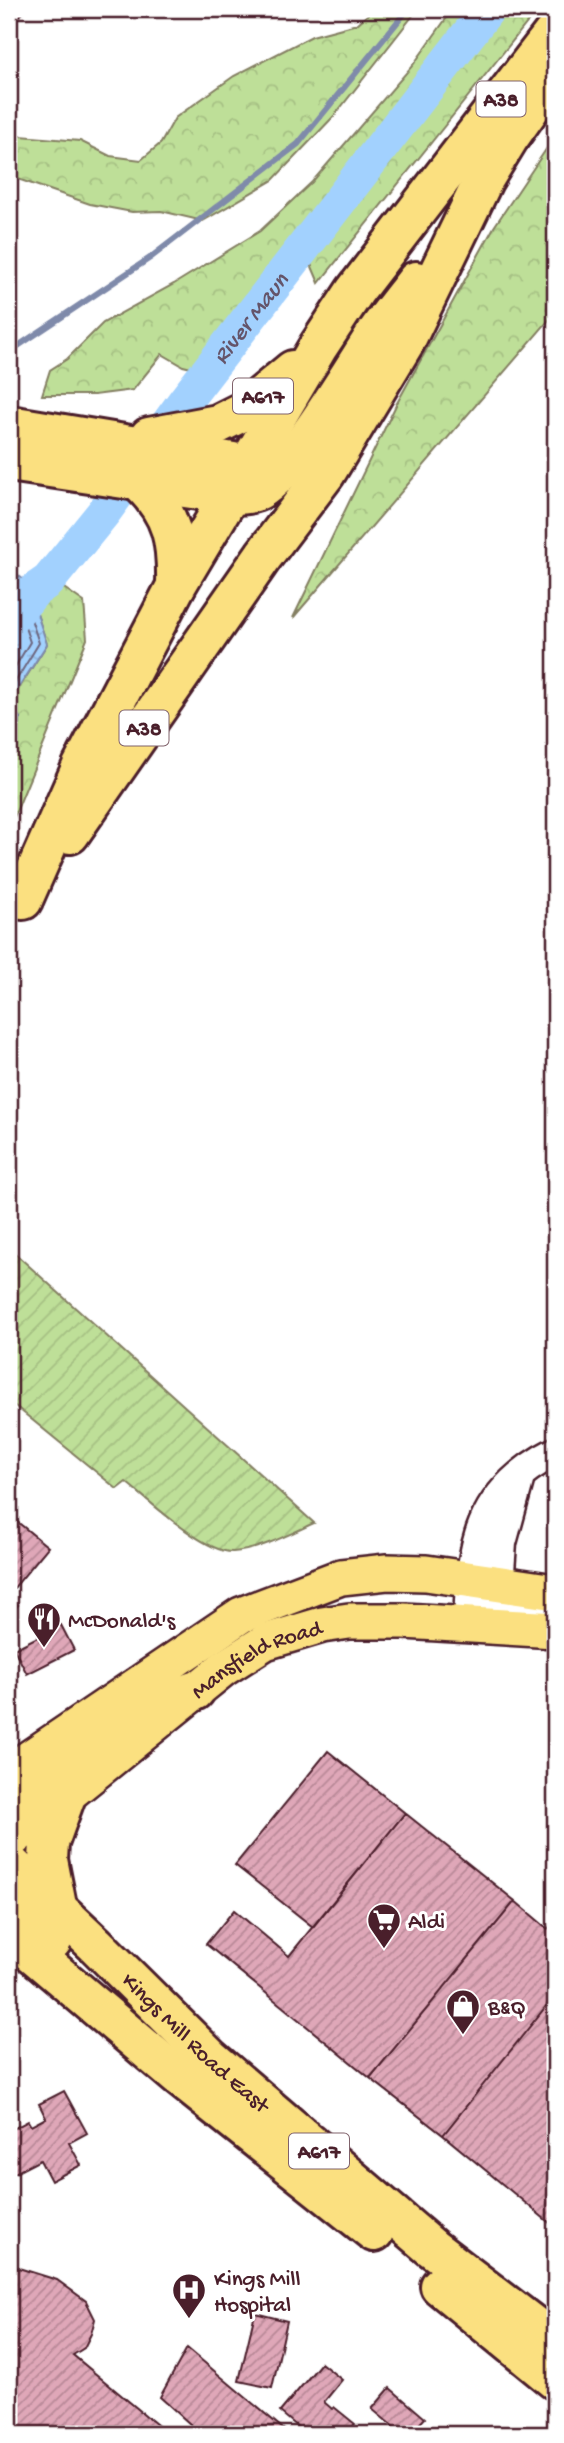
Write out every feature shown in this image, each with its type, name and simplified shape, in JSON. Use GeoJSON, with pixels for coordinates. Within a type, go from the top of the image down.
{"type":"FeatureCollection","features":[{"type":"Feature","properties":{"kind":"highway","name":"A38"},"geometry":{"type":"LineString","coordinates":[[16,912],[82,766],[176,586],[246,483],[318,347],[355,291],[555,31]]}},
{"type":"Feature","properties":{"kind":"highway","name":"A38"},"geometry":{"type":"LineString","coordinates":[[16,912],[264,555],[326,473],[405,342],[463,221],[509,138],[555,73]]}},
{"type":"Feature","properties":{"kind":"highway"},"geometry":{"type":"LineString","coordinates":[[9,462],[149,487],[246,483],[280,473],[379,329],[463,221]]}},
{"type":"Feature","properties":{"kind":"highway","name":"A617"},"geometry":{"type":"LineString","coordinates":[[190,441],[242,412],[318,347]]}},
{"type":"Feature","properties":{"kind":"highway","name":"A617"},"geometry":{"type":"LineString","coordinates":[[9,425],[118,443],[190,441],[233,462],[246,483]]}},
{"type":"Feature","properties":{"kind":"highway"},"geometry":{"type":"LineString","coordinates":[[246,483],[270,512],[269,536],[264,555]]}},
{"type":"Feature","properties":{"kind":"highway"},"geometry":{"type":"LineString","coordinates":[[149,487],[164,511],[172,531],[176,586]]}},
{"type":"Feature","properties":{"kind":"highway"},"geometry":{"type":"LineString","coordinates":[[9,1806],[131,1713],[195,1692]]}},
{"type":"Feature","properties":{"kind":"highway"},"geometry":{"type":"LineString","coordinates":[[58,1911],[48,1860],[49,1843],[66,1796]]}},
{"type":"Feature","properties":{"kind":"highway","name":"Kings Mill Road East"},"geometry":{"type":"LineString","coordinates":[[9,1863],[211,2059],[432,2248],[555,2342]]}},
{"type":"Feature","properties":{"kind":"highway"},"geometry":{"type":"LineString","coordinates":[[9,1902],[148,2025],[179,2077]]}},
{"type":"Feature","properties":{"kind":"highway","name":"Kings Mill Road East"},"geometry":{"type":"LineString","coordinates":[[9,1933],[179,2077],[280,2155],[555,2379]]}},
{"type":"Feature","properties":{"kind":"highway"},"geometry":{"type":"LineString","coordinates":[[9,1953],[60,1974]]}},
{"type":"Feature","properties":{"kind":"main road","name":"Mansfield Road"},"geometry":{"type":"LineString","coordinates":[[11,1769],[241,1615],[341,1577],[387,1572],[425,1573],[486,1604],[555,1630]]}},
{"type":"Feature","properties":{"kind":"main road","name":"Mansfield Road"},"geometry":{"type":"LineString","coordinates":[[9,1842],[224,1668],[265,1642],[322,1625],[349,1621],[404,1621],[555,1592]]}},
{"type":"Feature","properties":{"kind":"street"},"geometry":{"type":"LineString","coordinates":[[555,1452],[522,1471],[494,1503],[478,1534],[486,1604],[555,1610]]}},
{"type":"Feature","properties":{"kind":"green space"},"geometry":{"type":"Polygon","coordinates":[[[374,9],[418,9],[334,116],[273,180],[203,221],[161,211],[132,212],[90,204],[9,176],[9,135],[80,141],[110,156],[141,160],[161,143],[175,118],[234,76],[312,36],[357,24],[374,9]]]}},
{"type":"Feature","properties":{"kind":"green space"},"geometry":{"type":"Polygon","coordinates":[[[453,9],[538,9],[319,283],[308,257],[221,375],[183,366],[162,354],[133,390],[94,395],[42,395],[50,370],[67,359],[103,323],[174,284],[260,231],[312,182],[413,65],[453,9]]]}},
{"type":"Feature","properties":{"kind":"green space"},"geometry":{"type":"Polygon","coordinates":[[[555,136],[555,313],[293,618],[397,403],[494,227],[555,136]]]}},
{"type":"Feature","properties":{"kind":"green space"},"geometry":{"type":"Polygon","coordinates":[[[61,586],[84,602],[87,639],[9,829],[9,749],[20,718],[9,704],[47,644],[35,608],[61,586]]]}},
{"type":"Feature","properties":{"kind":"green space"},"geometry":{"type":"Polygon","coordinates":[[[9,1248],[314,1523],[253,1548],[233,1552],[221,1550],[177,1524],[126,1482],[117,1489],[9,1401],[9,1248]]]}},
{"type":"Feature","properties":{"kind":"water"},"geometry":{"type":"Polygon","coordinates":[[[9,567],[35,590],[35,608],[47,644],[9,703],[9,567]]]}},
{"type":"Feature","properties":{"kind":"water"},"geometry":{"type":"Polygon","coordinates":[[[9,703],[20,718],[9,749],[9,703]]]}},
{"type":"Feature","properties":{"kind":"building"},"geometry":{"type":"Polygon","coordinates":[[[9,9],[27,9],[9,26],[9,9]]]}},
{"type":"Feature","properties":{"kind":"building"},"geometry":{"type":"Polygon","coordinates":[[[9,1515],[48,1547],[9,1594],[9,1515]]]}},
{"type":"Feature","properties":{"kind":"building"},"geometry":{"type":"Polygon","coordinates":[[[9,1598],[18,1605],[9,1617],[9,1598]]]}},
{"type":"Feature","properties":{"kind":"building","name":"McDonald's"},"geometry":{"type":"Polygon","coordinates":[[[61,1625],[74,1650],[27,1674],[14,1649],[61,1625]]]}},
{"type":"Feature","properties":{"kind":"building"},"geometry":{"type":"Polygon","coordinates":[[[328,1751],[405,1813],[313,1927],[235,1865],[328,1751]]]}},
{"type":"Feature","properties":{"kind":"building","name":"Aldi"},"geometry":{"type":"Polygon","coordinates":[[[405,1813],[515,1901],[370,2078],[206,1944],[234,1910],[289,1956],[405,1813]]]}},
{"type":"Feature","properties":{"kind":"building","name":"B&Q"},"geometry":{"type":"Polygon","coordinates":[[[515,1901],[548,1929],[555,1919],[555,1995],[443,2135],[370,2078],[515,1901]]]}},
{"type":"Feature","properties":{"kind":"building"},"geometry":{"type":"Polygon","coordinates":[[[555,1995],[555,2220],[552,2225],[443,2135],[555,1995]]]}},
{"type":"Feature","properties":{"kind":"building"},"geometry":{"type":"Polygon","coordinates":[[[64,2091],[87,2133],[69,2143],[81,2165],[51,2181],[40,2160],[9,2176],[9,2131],[28,2121],[31,2126],[46,2118],[39,2104],[64,2091]]]}},
{"type":"Feature","properties":{"kind":"building"},"geometry":{"type":"Polygon","coordinates":[[[9,2265],[57,2280],[86,2301],[95,2319],[84,2348],[73,2355],[168,2434],[9,2434],[9,2265]]]}},
{"type":"Feature","properties":{"kind":"building"},"geometry":{"type":"Polygon","coordinates":[[[255,2313],[287,2321],[272,2388],[239,2381],[255,2313]]]}},
{"type":"Feature","properties":{"kind":"building"},"geometry":{"type":"Polygon","coordinates":[[[187,2348],[288,2433],[201,2434],[160,2397],[187,2348]]]}},
{"type":"Feature","properties":{"kind":"building"},"geometry":{"type":"Polygon","coordinates":[[[321,2363],[342,2380],[324,2402],[355,2424],[348,2431],[352,2434],[304,2434],[280,2412],[321,2363]]]}},
{"type":"Feature","properties":{"kind":"building"},"geometry":{"type":"Polygon","coordinates":[[[390,2388],[425,2418],[410,2434],[402,2434],[372,2409],[390,2388]]]}},
{"type":"Feature","properties":{"kind":"waterway"},"geometry":{"type":"LineString","coordinates":[[9,352],[150,258],[298,144],[408,9]]}},
{"type":"Feature","properties":{"kind":"waterway","name":"River Maun"},"geometry":{"type":"LineString","coordinates":[[9,621],[35,590],[48,581],[104,512],[184,402],[488,9]]}},
{"type":"Feature","properties":{"kind":"place","name":"McDonald's"},"geometry":{"type":"Point","coordinates":[44,1649]}},
{"type":"Feature","properties":{"kind":"place","name":"Aldi"},"geometry":{"type":"Point","coordinates":[384,1950]}},
{"type":"Feature","properties":{"kind":"place","name":"B&Q"},"geometry":{"type":"Point","coordinates":[463,2036]}},
{"type":"Feature","properties":{"kind":"place","name":"Kings Mill Hospital"},"geometry":{"type":"Point","coordinates":[189,2320]}}]}
